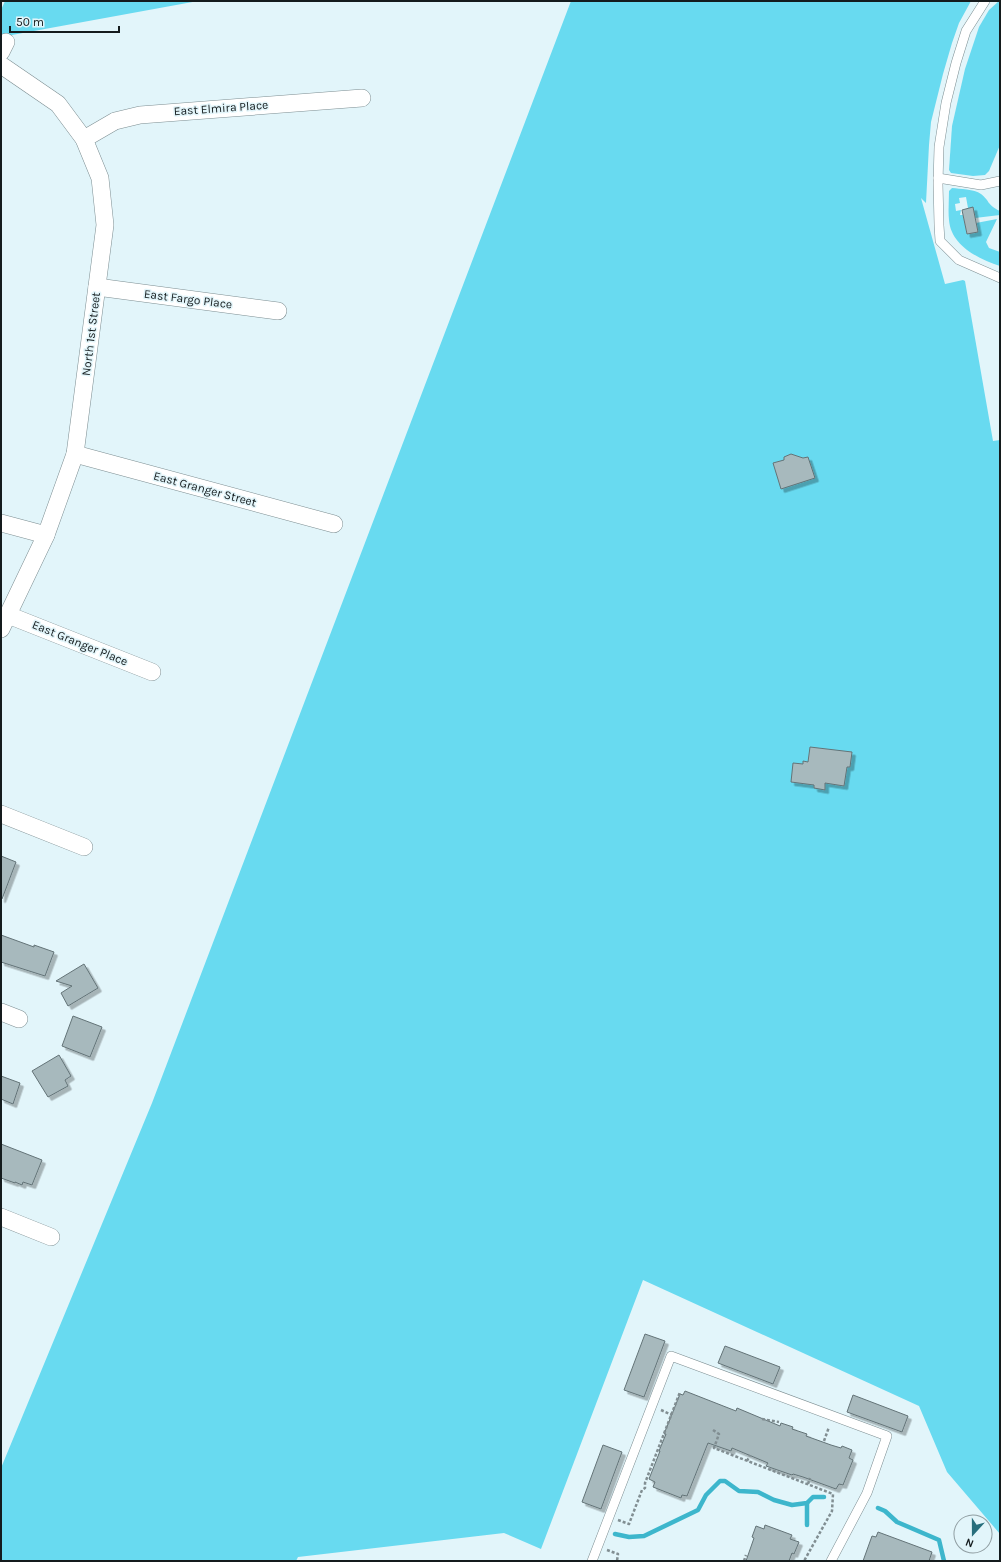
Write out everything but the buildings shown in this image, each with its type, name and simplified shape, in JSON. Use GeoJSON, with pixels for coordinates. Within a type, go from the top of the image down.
{"type":"FeatureCollection","features":[{"type":"Feature","properties":{"kind":"street","name":"North 1st Street"},"geometry":{"type":"LineString","coordinates":[[1,65],[58,104],[84,139],[100,178],[105,225],[75,454],[46,535],[5,622]]}},
{"type":"Feature","properties":{"kind":"street","name":"East Elmira Place"},"geometry":{"type":"LineString","coordinates":[[84,139],[115,121],[140,115],[362,98]]}},
{"type":"Feature","properties":{"kind":"street","name":"East Fargo Place"},"geometry":{"type":"LineString","coordinates":[[97,287],[278,311]]}},
{"type":"Feature","properties":{"kind":"street","name":"East Granger Street"},"geometry":{"type":"LineString","coordinates":[[75,454],[334,524]]}},
{"type":"Feature","properties":{"kind":"street"},"geometry":{"type":"LineString","coordinates":[[1,523],[46,535]]}},
{"type":"Feature","properties":{"kind":"street","name":"East Granger Place"},"geometry":{"type":"LineString","coordinates":[[5,622],[152,672]]}},
{"type":"Feature","properties":{"kind":"street"},"geometry":{"type":"LineString","coordinates":[[1,814],[84,847]]}},
{"type":"Feature","properties":{"kind":"street"},"geometry":{"type":"LineString","coordinates":[[1,1012],[19,1019]]}},
{"type":"Feature","properties":{"kind":"street"},"geometry":{"type":"LineString","coordinates":[[1,1217],[51,1237]]}},
{"type":"Feature","properties":{"kind":"lane"},"geometry":{"type":"LineString","coordinates":[[985,1],[966,31],[946,103],[939,147],[938,178],[940,241],[959,260],[1000,278]]}},
{"type":"Feature","properties":{"kind":"lane"},"geometry":{"type":"LineString","coordinates":[[938,178],[981,185],[1000,182]]}},
{"type":"Feature","properties":{"kind":"lane"},"geometry":{"type":"LineString","coordinates":[[592,1561],[671,1356],[887,1436],[867,1493],[831,1561]]}},
{"type":"Feature","properties":{"kind":"path"},"geometry":{"type":"LineString","coordinates":[[618,1520],[629,1524],[642,1490],[645,1488],[645,1483],[680,1392]]}},
{"type":"Feature","properties":{"kind":"path"},"geometry":{"type":"LineString","coordinates":[[660,1410],[672,1415]]}},
{"type":"Feature","properties":{"kind":"path"},"geometry":{"type":"LineString","coordinates":[[762,1420],[779,1422]]}},
{"type":"Feature","properties":{"kind":"path"},"geometry":{"type":"LineString","coordinates":[[824,1441],[830,1427]]}},
{"type":"Feature","properties":{"kind":"path"},"geometry":{"type":"LineString","coordinates":[[713,1430],[720,1434],[714,1448],[833,1494],[832,1511],[804,1561]]}},
{"type":"Feature","properties":{"kind":"path"},"geometry":{"type":"LineString","coordinates":[[747,1461],[750,1455]]}},
{"type":"Feature","properties":{"kind":"path"},"geometry":{"type":"LineString","coordinates":[[808,1484],[810,1478]]}},
{"type":"Feature","properties":{"kind":"path"},"geometry":{"type":"LineString","coordinates":[[744,1561],[746,1555]]}},
{"type":"Feature","properties":{"kind":"shaded area"},"geometry":{"type":"Polygon","coordinates":[[[5,1],[198,1],[1,37],[1,10],[5,1]]]}},
{"type":"Feature","properties":{"kind":"shaded area"},"geometry":{"type":"Polygon","coordinates":[[[571,1],[971,1],[959,23],[943,74],[931,122],[926,203],[921,198],[945,284],[963,280],[965,281],[993,441],[1000,440],[1000,1534],[993,1526],[993,1514],[983,1514],[947,1472],[919,1406],[643,1280],[541,1549],[504,1533],[298,1557],[296,1561],[1,1561],[1,1468],[152,1103],[571,1]]]}},
{"type":"Feature","properties":{"kind":"shaded area"},"geometry":{"type":"Polygon","coordinates":[[[999,1],[1000,145],[989,171],[985,175],[973,176],[951,173],[949,170],[952,126],[965,69],[979,27],[989,10],[999,1]]]}},
{"type":"Feature","properties":{"kind":"shaded area"},"geometry":{"type":"Polygon","coordinates":[[[952,188],[978,192],[984,196],[993,207],[1000,211],[1000,215],[975,218],[973,208],[968,208],[966,197],[959,198],[960,203],[955,204],[956,211],[961,210],[960,215],[963,215],[967,234],[977,232],[976,223],[997,219],[986,242],[989,248],[1000,252],[1000,266],[983,260],[967,250],[955,237],[949,220],[949,191],[952,188]]]}},
{"type":"Feature","properties":{"kind":"waterway"},"geometry":{"type":"LineString","coordinates":[[615,1534],[629,1537],[644,1536],[698,1510],[706,1495],[720,1481],[725,1481],[739,1491],[758,1492],[774,1500],[792,1505],[807,1503],[813,1497],[824,1497]]}},
{"type":"Feature","properties":{"kind":"waterway"},"geometry":{"type":"LineString","coordinates":[[807,1503],[807,1525]]}},
{"type":"Feature","properties":{"kind":"waterway"},"geometry":{"type":"LineString","coordinates":[[878,1508],[885,1511],[897,1522],[939,1540],[944,1561]]}}]}
